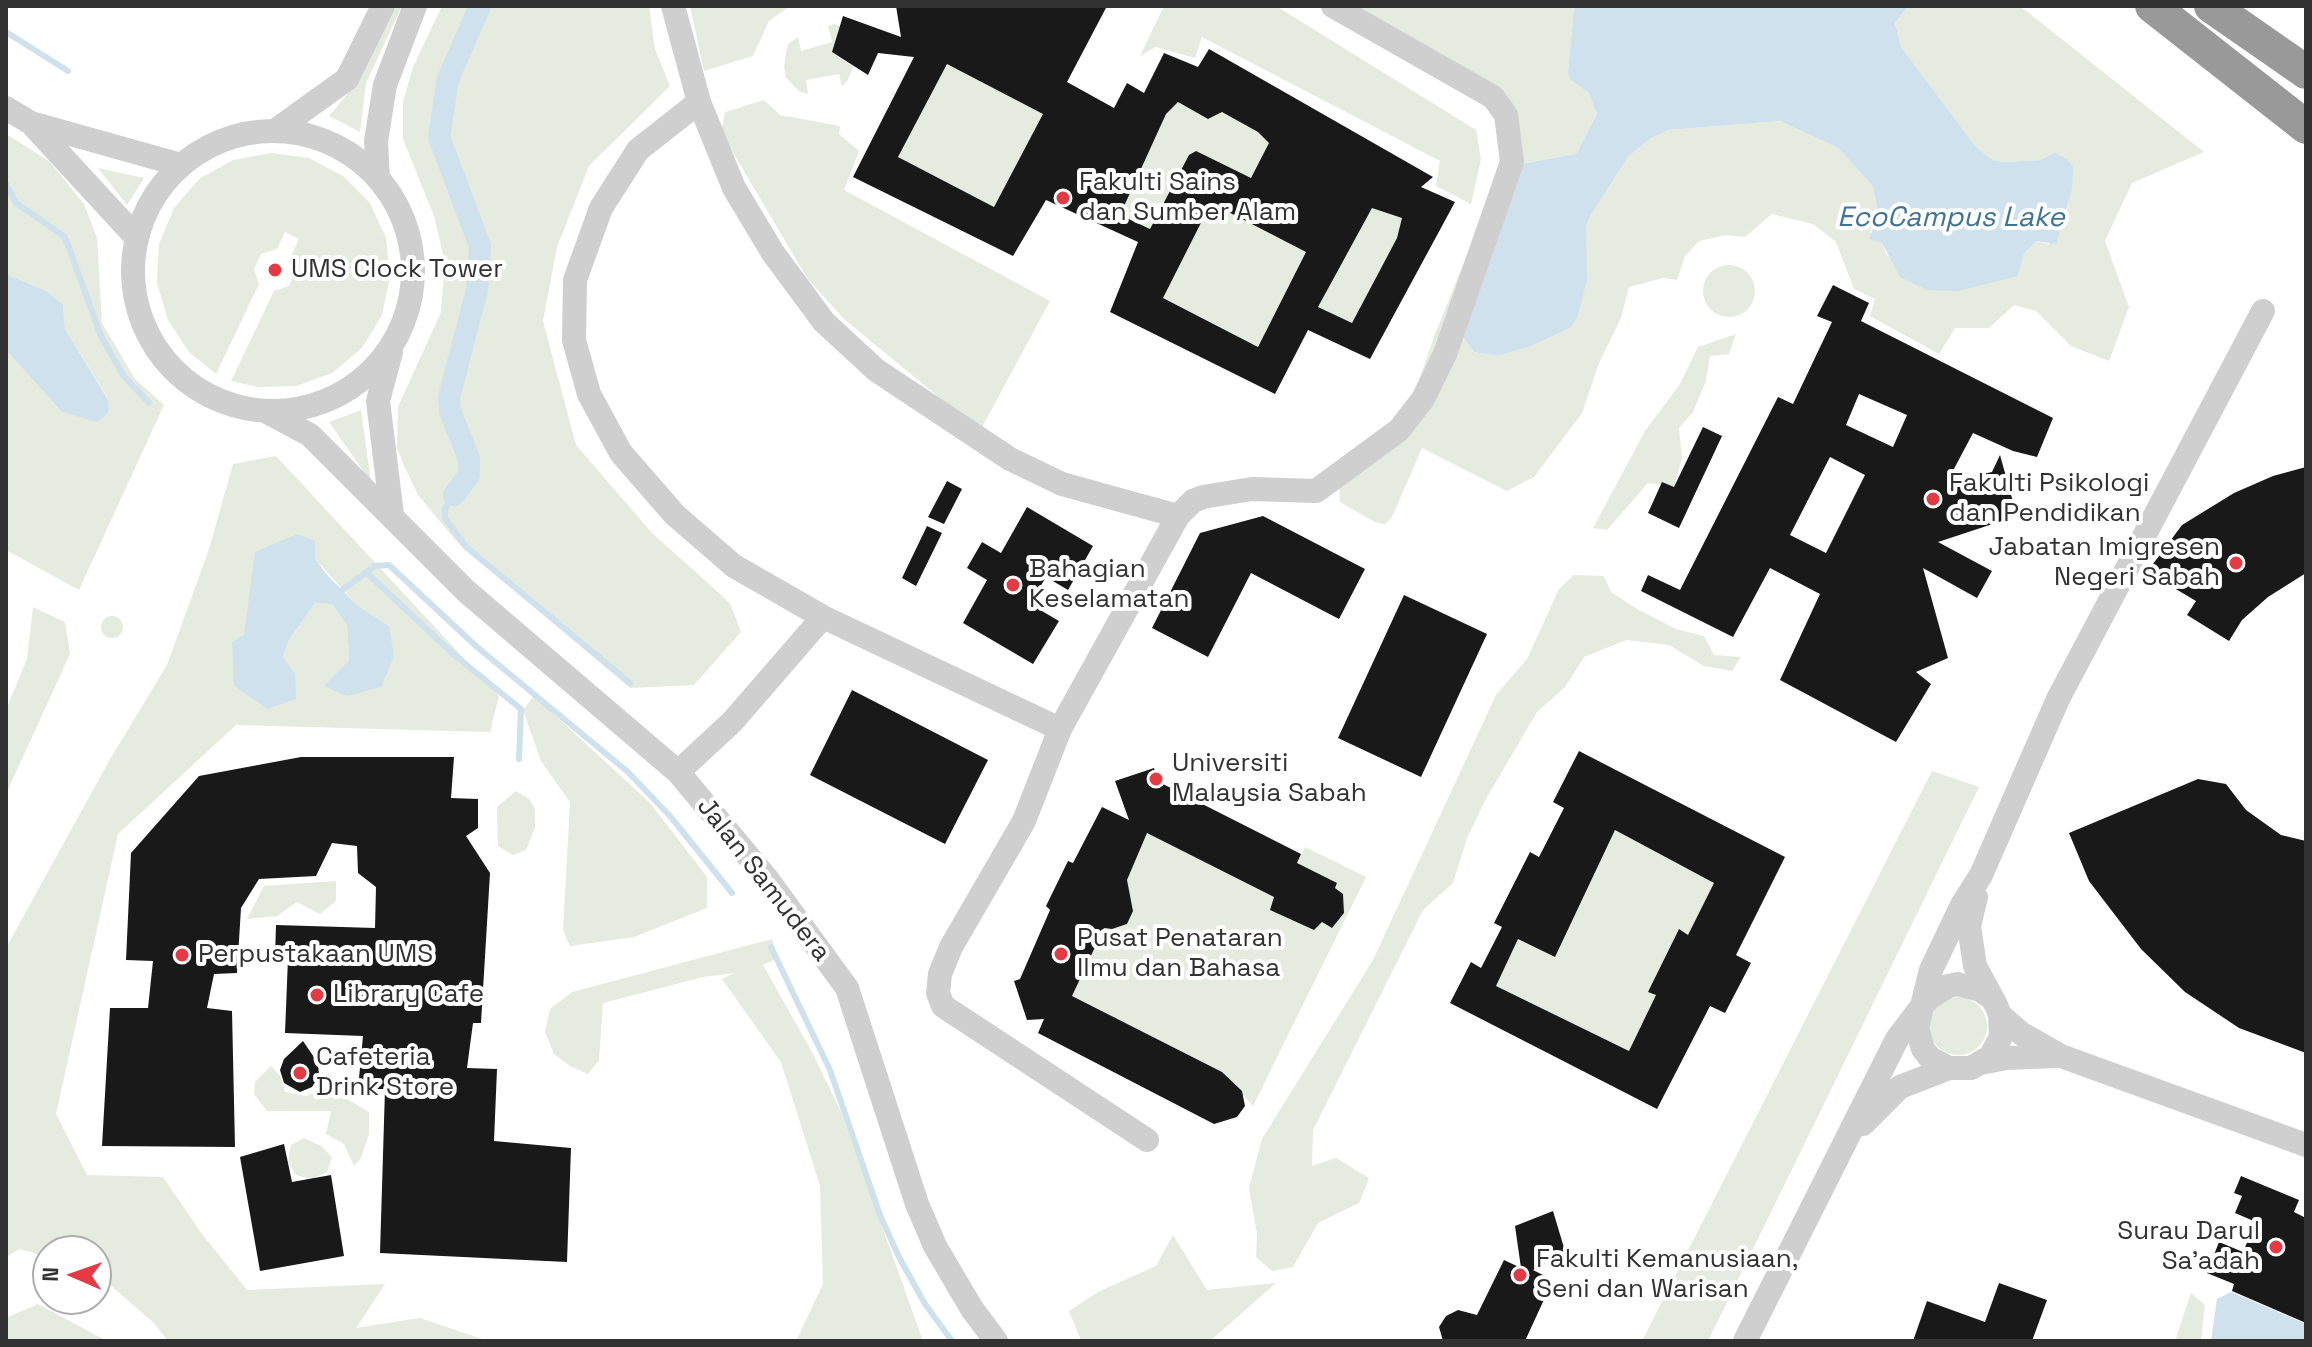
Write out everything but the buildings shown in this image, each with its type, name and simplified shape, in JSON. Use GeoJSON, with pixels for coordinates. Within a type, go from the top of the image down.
{"type":"FeatureCollection","features":[{"type":"Feature","properties":{"kind":"highway"},"geometry":{"type":"LineString","coordinates":[[2152,6],[2306,127]]}},
{"type":"Feature","properties":{"kind":"highway"},"geometry":{"type":"LineString","coordinates":[[2211,6],[2306,72]]}},
{"type":"Feature","properties":{"kind":"street"},"geometry":{"type":"LineString","coordinates":[[276,130],[347,79],[383,6]]}},
{"type":"Feature","properties":{"kind":"street"},"geometry":{"type":"LineString","coordinates":[[378,178],[376,141],[385,85],[415,6]]}},
{"type":"Feature","properties":{"kind":"street"},"geometry":{"type":"LineString","coordinates":[[673,6],[699,102],[734,188],[773,253],[824,322],[876,370],[1010,459],[1062,484],[1178,516]]}},
{"type":"Feature","properties":{"kind":"street"},"geometry":{"type":"LineString","coordinates":[[1147,1140],[943,1006],[938,993],[940,974],[951,947],[1024,821],[1060,729],[1178,516],[1193,501],[1203,497],[1252,489],[1316,491],[1399,430],[1423,399],[1445,354],[1512,162],[1506,115],[1493,97],[1333,6]]}},
{"type":"Feature","properties":{"kind":"street"},"geometry":{"type":"LineString","coordinates":[[699,102],[638,150],[601,208],[575,280],[574,340],[589,394],[621,453],[675,515],[734,566],[823,617],[1060,729]]}},
{"type":"Feature","properties":{"kind":"street"},"geometry":{"type":"LineString","coordinates":[[6,108],[31,123],[181,165]]}},
{"type":"Feature","properties":{"kind":"street"},"geometry":{"type":"LineString","coordinates":[[31,123],[137,238]]}},
{"type":"Feature","properties":{"kind":"street"},"geometry":{"type":"LineString","coordinates":[[392,515],[378,401],[395,340],[408,308],[413,274],[409,239],[397,206],[378,178],[349,152],[314,136],[276,130],[225,138],[181,165],[153,198],[137,238],[133,274],[138,309],[152,342],[174,370],[202,392],[235,406],[265,411],[296,410],[338,395],[374,368],[395,340]]}},
{"type":"Feature","properties":{"kind":"street"},"geometry":{"type":"LineString","coordinates":[[1949,1068],[1923,1049],[1917,1028],[1931,970],[1962,905],[1981,875],[2058,699],[2263,311]]}},
{"type":"Feature","properties":{"kind":"street","name":"Jalan Samudera"},"geometry":{"type":"LineString","coordinates":[[265,411],[310,435],[466,591],[678,772],[768,880],[847,988],[917,1204],[950,1271],[996,1341]]}},
{"type":"Feature","properties":{"kind":"street"},"geometry":{"type":"LineString","coordinates":[[678,772],[732,722],[823,617]]}},
{"type":"Feature","properties":{"kind":"street"},"geometry":{"type":"LineString","coordinates":[[1981,875],[1969,926],[1975,966],[1996,1007],[2001,1037],[1996,1048],[1981,1063]]}},
{"type":"Feature","properties":{"kind":"street"},"geometry":{"type":"LineString","coordinates":[[1745,1341],[1897,1039],[1922,1006],[1938,991],[1958,984],[1980,990],[2022,1034],[2061,1056],[2306,1145]]}},
{"type":"Feature","properties":{"kind":"street"},"geometry":{"type":"LineString","coordinates":[[1850,1137],[1900,1087],[1949,1068],[2006,1058],[2061,1056]]}},
{"type":"Feature","properties":{"kind":"shaded area"},"geometry":{"type":"Polygon","coordinates":[[[393,6],[402,6],[366,83],[360,132],[329,116],[360,79],[393,6]]]}},
{"type":"Feature","properties":{"kind":"shaded area"},"geometry":{"type":"Polygon","coordinates":[[[442,6],[649,6],[655,49],[670,86],[589,166],[557,247],[543,321],[576,445],[652,533],[730,603],[741,632],[694,685],[630,688],[458,543],[418,495],[397,448],[398,407],[441,312],[445,262],[434,216],[403,139],[403,102],[413,67],[442,6]]]}},
{"type":"Feature","properties":{"kind":"shaded area"},"geometry":{"type":"Polygon","coordinates":[[[690,6],[790,6],[769,21],[753,56],[704,71],[690,6]]]}},
{"type":"Feature","properties":{"kind":"shaded area"},"geometry":{"type":"Polygon","coordinates":[[[1164,6],[1276,6],[1476,130],[1481,159],[1471,204],[1436,186],[1440,161],[1202,37],[1195,58],[1156,47],[1140,56],[1164,6]]]}},
{"type":"Feature","properties":{"kind":"shaded area"},"geometry":{"type":"Polygon","coordinates":[[[1325,6],[1574,6],[1568,72],[1588,92],[1597,112],[1576,154],[1526,163],[1462,336],[1474,352],[1497,356],[1529,347],[1570,328],[1586,226],[1592,213],[1628,157],[1651,138],[1669,130],[1780,121],[1838,148],[1873,186],[1878,215],[1870,232],[1882,243],[1887,256],[2018,276],[2024,254],[2037,241],[2049,244],[2066,216],[2073,167],[2041,160],[1993,160],[1976,147],[1901,47],[1895,23],[1908,6],[2020,6],[2204,152],[2132,183],[2105,241],[2129,307],[2109,361],[2071,346],[2036,311],[2014,305],[1989,328],[1955,328],[1939,354],[1870,316],[1875,299],[1854,289],[1836,242],[1813,224],[1772,214],[1745,237],[1726,235],[1699,241],[1685,256],[1677,280],[1663,278],[1629,287],[1621,318],[1599,363],[1582,413],[1534,477],[1507,491],[1422,448],[1392,517],[1385,524],[1375,522],[1340,502],[1339,479],[1410,406],[1507,154],[1498,105],[1325,6]]]}},
{"type":"Feature","properties":{"kind":"shaded area"},"geometry":{"type":"Polygon","coordinates":[[[834,24],[843,28],[832,52],[853,67],[848,80],[842,86],[839,74],[806,80],[808,94],[800,92],[786,78],[784,66],[788,44],[798,37],[801,51],[832,42],[828,26],[834,24]]]}},
{"type":"Feature","properties":{"kind":"shaded area"},"geometry":{"type":"Polygon","coordinates":[[[947,64],[1043,114],[994,207],[898,157],[947,64]]]}},
{"type":"Feature","properties":{"kind":"shaded area"},"geometry":{"type":"Polygon","coordinates":[[[764,100],[780,115],[840,126],[839,134],[859,151],[844,190],[1050,301],[980,431],[844,319],[807,278],[721,132],[725,112],[764,100]]]}},
{"type":"Feature","properties":{"kind":"shaded area"},"geometry":{"type":"Polygon","coordinates":[[[1178,102],[1208,119],[1222,112],[1258,132],[1269,143],[1266,186],[1196,152],[1150,229],[1120,215],[1166,114],[1178,102]]]}},
{"type":"Feature","properties":{"kind":"shaded area"},"geometry":{"type":"Polygon","coordinates":[[[6,134],[49,161],[84,204],[97,238],[102,323],[135,379],[164,405],[79,590],[6,550],[6,350],[61,411],[107,397],[65,329],[63,304],[46,291],[6,274],[6,134]]]}},
{"type":"Feature","properties":{"kind":"shaded area"},"geometry":{"type":"Polygon","coordinates":[[[271,153],[309,158],[343,176],[370,203],[386,238],[390,277],[382,315],[362,348],[332,373],[296,386],[258,387],[231,381],[274,291],[289,286],[296,271],[291,256],[299,239],[285,232],[277,249],[261,254],[254,269],[259,284],[216,374],[189,352],[168,320],[157,283],[159,244],[174,208],[199,179],[233,160],[271,153]]]}},
{"type":"Feature","properties":{"kind":"shaded area"},"geometry":{"type":"Polygon","coordinates":[[[98,168],[144,178],[127,205],[98,168]]]}},
{"type":"Feature","properties":{"kind":"shaded area"},"geometry":{"type":"Polygon","coordinates":[[[1300,175],[1402,218],[1397,238],[1352,323],[1318,307],[1359,231],[1300,175]]]}},
{"type":"Feature","properties":{"kind":"shaded area"},"geometry":{"type":"Polygon","coordinates":[[[1211,203],[1306,252],[1258,347],[1163,298],[1211,203]]]}},
{"type":"Feature","properties":{"kind":"shaded area"},"geometry":{"type":"Polygon","coordinates":[[[1729,265],[1748,272],[1755,291],[1748,310],[1729,317],[1710,310],[1703,291],[1710,272],[1729,265]]]}},
{"type":"Feature","properties":{"kind":"shaded area"},"geometry":{"type":"Polygon","coordinates":[[[1736,334],[1729,354],[1710,356],[1706,381],[1693,412],[1679,428],[1682,458],[1674,487],[1648,483],[1607,530],[1593,528],[1645,431],[1680,384],[1698,347],[1736,334]]]}},
{"type":"Feature","properties":{"kind":"shaded area"},"geometry":{"type":"Polygon","coordinates":[[[361,410],[371,482],[329,422],[361,410]]]}},
{"type":"Feature","properties":{"kind":"shaded area"},"geometry":{"type":"Polygon","coordinates":[[[276,456],[499,696],[490,732],[236,725],[118,834],[56,1114],[87,1175],[163,1177],[202,1234],[247,1290],[385,1284],[356,1328],[420,1318],[488,1341],[168,1341],[154,1323],[112,1287],[112,1235],[32,1235],[32,1252],[20,1249],[6,1257],[6,948],[109,761],[167,665],[209,549],[233,464],[276,456]],[[315,559],[244,635],[232,643],[295,673],[283,657],[289,640],[315,603],[332,604],[347,625],[349,660],[325,686],[389,626],[358,606],[315,559]]]}},
{"type":"Feature","properties":{"kind":"shaded area"},"geometry":{"type":"Polygon","coordinates":[[[1574,575],[1604,576],[1611,592],[1637,609],[1676,629],[1704,636],[1714,655],[1741,657],[1732,671],[1704,666],[1669,645],[1626,640],[1584,657],[1565,687],[1537,712],[1487,797],[1467,838],[1453,883],[1423,910],[1313,1130],[1312,1166],[1336,1158],[1369,1178],[1359,1203],[1318,1223],[1293,1267],[1272,1271],[1256,1257],[1257,1234],[1249,1188],[1262,1139],[1373,960],[1496,695],[1527,659],[1559,589],[1574,575]]]}},
{"type":"Feature","properties":{"kind":"shaded area"},"geometry":{"type":"Polygon","coordinates":[[[33,607],[65,622],[70,654],[6,794],[6,710],[27,659],[33,607]]]}},
{"type":"Feature","properties":{"kind":"shaded area"},"geometry":{"type":"Polygon","coordinates":[[[108,616],[116,616],[123,627],[116,638],[108,638],[101,631],[101,623],[108,616]]]}},
{"type":"Feature","properties":{"kind":"shaded area"},"geometry":{"type":"Polygon","coordinates":[[[534,696],[650,803],[707,877],[707,908],[634,937],[570,946],[563,930],[570,802],[541,761],[523,710],[534,696]]]}},
{"type":"Feature","properties":{"kind":"shaded area"},"geometry":{"type":"Polygon","coordinates":[[[1932,771],[1979,787],[1708,1341],[1642,1341],[1932,771]]]}},
{"type":"Feature","properties":{"kind":"shaded area"},"geometry":{"type":"Polygon","coordinates":[[[516,791],[529,799],[535,809],[535,828],[526,850],[513,855],[498,846],[497,807],[516,791]]]}},
{"type":"Feature","properties":{"kind":"shaded area"},"geometry":{"type":"Polygon","coordinates":[[[1615,830],[1714,883],[1688,935],[1678,930],[1649,991],[1656,995],[1629,1051],[1496,986],[1518,939],[1555,957],[1615,830]]]}},
{"type":"Feature","properties":{"kind":"shaded area"},"geometry":{"type":"Polygon","coordinates":[[[1147,833],[1274,897],[1270,910],[1314,930],[1322,922],[1332,928],[1344,913],[1343,894],[1335,888],[1337,883],[1297,863],[1305,847],[1366,877],[1253,1106],[1222,1072],[1072,996],[1104,928],[1127,924],[1133,911],[1129,892],[1122,890],[1147,833]]]}},
{"type":"Feature","properties":{"kind":"shaded area"},"geometry":{"type":"Polygon","coordinates":[[[336,881],[336,901],[320,914],[297,902],[277,916],[247,919],[264,886],[336,881]]]}},
{"type":"Feature","properties":{"kind":"shaded area"},"geometry":{"type":"Polygon","coordinates":[[[772,939],[778,958],[763,965],[812,1052],[841,1112],[923,1341],[796,1341],[823,1284],[820,1186],[781,1062],[722,979],[734,973],[703,977],[603,1003],[599,1060],[588,1074],[554,1054],[545,1032],[550,1009],[572,992],[772,939]]]}},
{"type":"Feature","properties":{"kind":"shaded area"},"geometry":{"type":"Polygon","coordinates":[[[1958,997],[1978,1006],[1987,1026],[1978,1046],[1958,1055],[1938,1046],[1929,1026],[1938,1006],[1958,997]]]}},
{"type":"Feature","properties":{"kind":"shaded area"},"geometry":{"type":"Polygon","coordinates":[[[271,1066],[281,1077],[285,1092],[306,1096],[328,1088],[369,1112],[369,1134],[361,1158],[354,1166],[344,1144],[326,1134],[331,1111],[267,1111],[254,1094],[255,1082],[271,1066]]]}},
{"type":"Feature","properties":{"kind":"shaded area"},"geometry":{"type":"Polygon","coordinates":[[[304,1138],[321,1146],[332,1157],[327,1172],[311,1179],[296,1175],[288,1162],[291,1145],[304,1138]]]}},
{"type":"Feature","properties":{"kind":"shaded area"},"geometry":{"type":"Polygon","coordinates":[[[1173,1235],[1207,1290],[1276,1283],[1210,1341],[1081,1341],[1069,1311],[1098,1292],[1156,1266],[1173,1235]]]}},
{"type":"Feature","properties":{"kind":"shaded area"},"geometry":{"type":"Polygon","coordinates":[[[2191,1293],[2205,1305],[2201,1341],[2175,1341],[2191,1293]]]}},
{"type":"Feature","properties":{"kind":"shaded area"},"geometry":{"type":"Polygon","coordinates":[[[32,1307],[32,1315],[59,1315],[107,1341],[6,1341],[6,1318],[32,1307]]]}},
{"type":"Feature","properties":{"kind":"water","name":"EcoCampus Lake"},"geometry":{"type":"Polygon","coordinates":[[[1574,6],[1908,6],[1895,23],[1901,47],[1976,147],[1993,160],[2004,162],[2041,160],[2055,153],[2067,159],[2073,167],[2072,189],[2056,244],[2037,241],[2024,254],[2018,276],[1958,291],[1927,290],[1900,277],[1882,243],[1869,239],[1878,215],[1873,186],[1838,148],[1780,121],[1669,130],[1651,138],[1628,157],[1592,213],[1586,226],[1587,280],[1577,318],[1570,328],[1529,347],[1497,356],[1474,352],[1462,336],[1514,172],[1526,163],[1576,154],[1597,113],[1588,92],[1571,80],[1568,72],[1574,6]]]}},
{"type":"Feature","properties":{"kind":"water"},"geometry":{"type":"Polygon","coordinates":[[[6,274],[46,291],[63,304],[65,329],[107,398],[109,411],[103,418],[96,422],[61,411],[6,350],[6,274]]]}},
{"type":"Feature","properties":{"kind":"water"},"geometry":{"type":"Polygon","coordinates":[[[297,534],[315,541],[315,559],[358,606],[389,626],[394,656],[381,687],[347,696],[324,686],[349,660],[347,625],[332,604],[315,603],[289,640],[283,657],[295,673],[296,699],[268,709],[234,686],[232,642],[244,635],[255,552],[297,534]]]}},
{"type":"Feature","properties":{"kind":"water"},"geometry":{"type":"Polygon","coordinates":[[[2231,1292],[2306,1324],[2306,1341],[2211,1341],[2217,1299],[2231,1292]]]}},
{"type":"Feature","properties":{"kind":"waterway"},"geometry":{"type":"LineString","coordinates":[[454,495],[469,475],[469,459],[450,411],[449,397],[477,290],[480,246],[439,137],[448,79],[480,6]]}},
{"type":"Feature","properties":{"kind":"waterway"},"geometry":{"type":"LineString","coordinates":[[6,32],[68,71]]}},
{"type":"Feature","properties":{"kind":"waterway"},"geometry":{"type":"LineString","coordinates":[[6,184],[16,203],[65,237],[101,336],[123,375],[149,403]]}},
{"type":"Feature","properties":{"kind":"waterway"},"geometry":{"type":"LineString","coordinates":[[454,495],[445,508],[445,518],[466,547],[630,683]]}},
{"type":"Feature","properties":{"kind":"waterway"},"geometry":{"type":"LineString","coordinates":[[342,590],[375,566],[389,565],[477,647],[628,772],[670,816],[732,893]]}},
{"type":"Feature","properties":{"kind":"waterway"},"geometry":{"type":"LineString","coordinates":[[366,572],[452,653],[521,709],[519,759]]}},
{"type":"Feature","properties":{"kind":"waterway"},"geometry":{"type":"LineString","coordinates":[[771,947],[830,1070],[880,1215],[899,1257],[925,1304],[952,1341]]}},
{"type":"Feature","properties":{"kind":"place","name":"Fakulti Sains dan Sumber Alam"},"geometry":{"type":"Point","coordinates":[1063,198]}},
{"type":"Feature","properties":{"kind":"place","name":"UMS Clock Tower"},"geometry":{"type":"Point","coordinates":[275,270]}},
{"type":"Feature","properties":{"kind":"place","name":"Fakulti Psikologi dan Pendidikan"},"geometry":{"type":"Point","coordinates":[1933,499]}},
{"type":"Feature","properties":{"kind":"place","name":"Jabatan Imigresen Negeri Sabah"},"geometry":{"type":"Point","coordinates":[2236,563]}},
{"type":"Feature","properties":{"kind":"place","name":"Bahagian Keselamatan"},"geometry":{"type":"Point","coordinates":[1013,585]}},
{"type":"Feature","properties":{"kind":"place","name":"Universiti Malaysia Sabah"},"geometry":{"type":"Point","coordinates":[1156,779]}},
{"type":"Feature","properties":{"kind":"place","name":"Pusat Penataran Ilmu dan Bahasa"},"geometry":{"type":"Point","coordinates":[1061,954]}},
{"type":"Feature","properties":{"kind":"place","name":"Perpustakaan UMS"},"geometry":{"type":"Point","coordinates":[182,955]}},
{"type":"Feature","properties":{"kind":"place","name":"Library Cafe"},"geometry":{"type":"Point","coordinates":[317,995]}},
{"type":"Feature","properties":{"kind":"place","name":"Cafeteria Drink Store"},"geometry":{"type":"Point","coordinates":[300,1073]}},
{"type":"Feature","properties":{"kind":"place","name":"Surau Darul Sa'adah"},"geometry":{"type":"Point","coordinates":[2276,1247]}},
{"type":"Feature","properties":{"kind":"place","name":"Fakulti Kemanusiaan, Seni dan Warisan"},"geometry":{"type":"Point","coordinates":[1520,1275]}}]}
